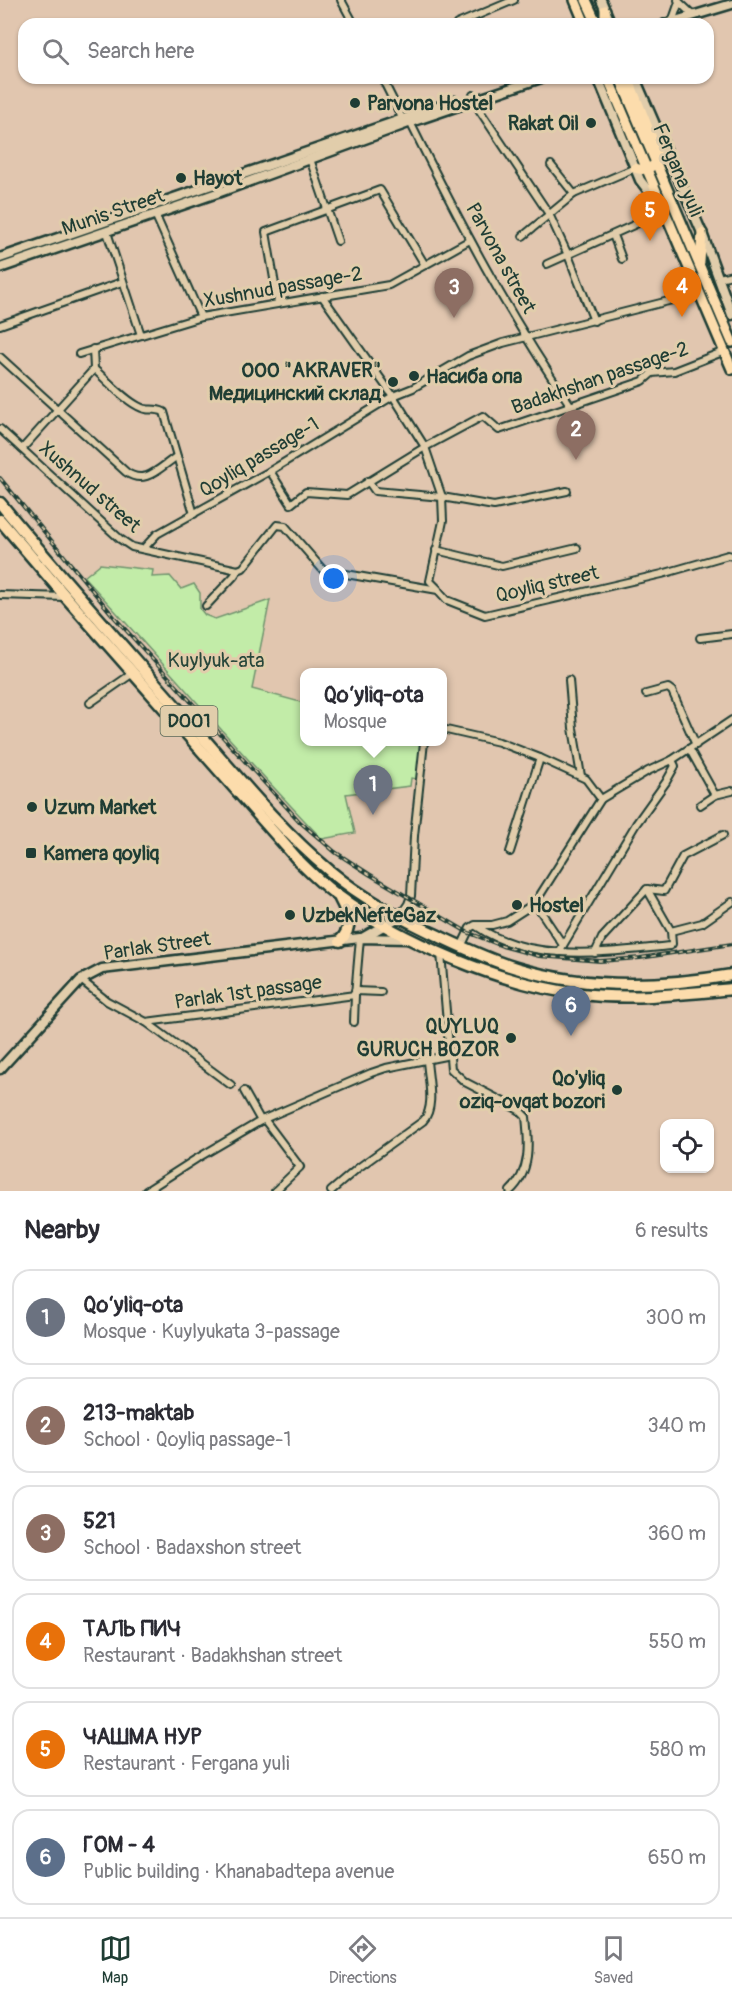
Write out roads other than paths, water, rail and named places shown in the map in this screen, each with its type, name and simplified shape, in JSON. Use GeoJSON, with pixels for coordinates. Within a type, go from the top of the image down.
{"type":"FeatureCollection","features":[{"type":"Feature","properties":{"kind":"highway","name":"D001"},"geometry":{"type":"LineString","coordinates":[[0,503],[136,670],[299,861],[338,896],[412,939],[515,980],[581,994],[629,997],[732,989]]}},
{"type":"Feature","properties":{"kind":"highway","name":"D001"},"geometry":{"type":"LineString","coordinates":[[0,520],[66,597],[301,845],[351,887],[399,916],[461,947],[518,969],[565,979],[632,984],[732,976]]}},
{"type":"Feature","properties":{"kind":"highway"},"geometry":{"type":"LineString","coordinates":[[338,896],[346,909],[349,922],[348,930],[340,940]]}},
{"type":"Feature","properties":{"kind":"main road"},"geometry":{"type":"LineString","coordinates":[[575,0],[582,18]]}},
{"type":"Feature","properties":{"kind":"main road"},"geometry":{"type":"LineString","coordinates":[[586,0],[594,18]]}},
{"type":"Feature","properties":{"kind":"main road"},"geometry":{"type":"LineString","coordinates":[[605,10],[605,18]]}},
{"type":"Feature","properties":{"kind":"main road","name":"Fergana yuli"},"geometry":{"type":"LineString","coordinates":[[603,84],[687,235],[732,342]]}},
{"type":"Feature","properties":{"kind":"main road","name":"Fergana yuli"},"geometry":{"type":"LineString","coordinates":[[622,84],[664,211],[732,369]]}},
{"type":"Feature","properties":{"kind":"main road"},"geometry":{"type":"LineString","coordinates":[[631,84],[659,155],[651,167],[635,168]]}},
{"type":"Feature","properties":{"kind":"main road"},"geometry":{"type":"LineString","coordinates":[[699,265],[702,233]]}},
{"type":"Feature","properties":{"kind":"main road"},"geometry":{"type":"LineString","coordinates":[[687,235],[710,254]]}},
{"type":"Feature","properties":{"kind":"street"},"geometry":{"type":"LineString","coordinates":[[341,0],[351,18]]}},
{"type":"Feature","properties":{"kind":"street"},"geometry":{"type":"LineString","coordinates":[[471,18],[514,0]]}},
{"type":"Feature","properties":{"kind":"street"},"geometry":{"type":"LineString","coordinates":[[601,0],[608,18]]}},
{"type":"Feature","properties":{"kind":"street"},"geometry":{"type":"LineString","coordinates":[[671,18],[679,1],[693,15]]}},
{"type":"Feature","properties":{"kind":"street"},"geometry":{"type":"LineString","coordinates":[[684,18],[732,4]]}},
{"type":"Feature","properties":{"kind":"street","name":"Parvona street"},"geometry":{"type":"LineString","coordinates":[[385,84],[470,240],[526,337],[571,406]]}},
{"type":"Feature","properties":{"kind":"street","name":"Munis Street"},"geometry":{"type":"LineString","coordinates":[[0,258],[154,210],[508,84]]}},
{"type":"Feature","properties":{"kind":"street","name":"Munis Street"},"geometry":{"type":"LineString","coordinates":[[473,97],[520,84]]}},
{"type":"Feature","properties":{"kind":"street"},"geometry":{"type":"LineString","coordinates":[[547,264],[664,211],[640,180],[602,84]]}},
{"type":"Feature","properties":{"kind":"street"},"geometry":{"type":"LineString","coordinates":[[638,84],[702,233],[732,315]]}},
{"type":"Feature","properties":{"kind":"street"},"geometry":{"type":"LineString","coordinates":[[473,97],[549,214],[594,321]]}},
{"type":"Feature","properties":{"kind":"street","name":"Munis Street"},"geometry":{"type":"LineString","coordinates":[[288,162],[310,159],[406,120]]}},
{"type":"Feature","properties":{"kind":"street"},"geometry":{"type":"LineString","coordinates":[[310,159],[338,241]]}},
{"type":"Feature","properties":{"kind":"street"},"geometry":{"type":"LineString","coordinates":[[551,165],[574,194]]}},
{"type":"Feature","properties":{"kind":"street"},"geometry":{"type":"LineString","coordinates":[[523,236],[574,194],[635,168]]}},
{"type":"Feature","properties":{"kind":"street"},"geometry":{"type":"LineString","coordinates":[[278,302],[266,232],[380,190],[425,265]]}},
{"type":"Feature","properties":{"kind":"street"},"geometry":{"type":"LineString","coordinates":[[154,210],[201,317]]}},
{"type":"Feature","properties":{"kind":"street","name":"Munis Street"},"geometry":{"type":"LineString","coordinates":[[0,268],[106,232],[154,210]]}},
{"type":"Feature","properties":{"kind":"street"},"geometry":{"type":"LineString","coordinates":[[106,232],[141,335]]}},
{"type":"Feature","properties":{"kind":"street"},"geometry":{"type":"LineString","coordinates":[[613,235],[622,259]]}},
{"type":"Feature","properties":{"kind":"street","name":"Xushnud passage-2"},"geometry":{"type":"LineString","coordinates":[[79,354],[201,317],[278,302],[389,285],[470,240]]}},
{"type":"Feature","properties":{"kind":"street"},"geometry":{"type":"LineString","coordinates":[[719,278],[732,275]]}},
{"type":"Feature","properties":{"kind":"street"},"geometry":{"type":"LineString","coordinates":[[1,327],[122,282]]}},
{"type":"Feature","properties":{"kind":"street","name":"Qoyliq passage-1"},"geometry":{"type":"LineString","coordinates":[[144,548],[157,534],[270,471],[393,396],[413,388],[468,356],[526,337],[700,293]]}},
{"type":"Feature","properties":{"kind":"street"},"geometry":{"type":"LineString","coordinates":[[322,296],[393,396],[425,447],[442,497],[443,521],[430,581],[438,590]]}},
{"type":"Feature","properties":{"kind":"street"},"geometry":{"type":"LineString","coordinates":[[93,350],[94,369],[131,402],[144,410],[155,408],[164,412],[194,514]]}},
{"type":"Feature","properties":{"kind":"street","name":"Badakhshan passage-2"},"geometry":{"type":"LineString","coordinates":[[425,447],[483,416],[499,430],[644,381],[652,373],[674,371],[724,351]]}},
{"type":"Feature","properties":{"kind":"street"},"geometry":{"type":"LineString","coordinates":[[0,357],[135,478],[146,477],[176,457]]}},
{"type":"Feature","properties":{"kind":"street"},"geometry":{"type":"LineString","coordinates":[[22,449],[94,369]]}},
{"type":"Feature","properties":{"kind":"street","name":"Xushnud street"},"geometry":{"type":"LineString","coordinates":[[0,429],[120,539],[132,547],[144,548],[237,573]]}},
{"type":"Feature","properties":{"kind":"street"},"geometry":{"type":"LineString","coordinates":[[270,471],[291,504],[306,492],[347,495],[425,447]]}},
{"type":"Feature","properties":{"kind":"street"},"geometry":{"type":"LineString","coordinates":[[369,481],[375,491],[442,497],[494,506],[567,491]]}},
{"type":"Feature","properties":{"kind":"street","name":"Qoyliq street"},"geometry":{"type":"LineString","coordinates":[[206,606],[243,568],[277,525],[285,526],[323,570],[438,590],[447,600],[485,615],[728,555],[732,556]]}},
{"type":"Feature","properties":{"kind":"street"},"geometry":{"type":"LineString","coordinates":[[436,550],[502,566],[577,549]]}},
{"type":"Feature","properties":{"kind":"street"},"geometry":{"type":"LineString","coordinates":[[0,595],[66,597]]}},
{"type":"Feature","properties":{"kind":"street"},"geometry":{"type":"LineString","coordinates":[[700,638],[732,634]]}},
{"type":"Feature","properties":{"kind":"street"},"geometry":{"type":"LineString","coordinates":[[90,703],[136,670]]}},
{"type":"Feature","properties":{"kind":"street"},"geometry":{"type":"LineString","coordinates":[[569,681],[573,728],[581,776]]}},
{"type":"Feature","properties":{"kind":"street"},"geometry":{"type":"LineString","coordinates":[[646,694],[669,688],[672,691],[696,745]]}},
{"type":"Feature","properties":{"kind":"street"},"geometry":{"type":"LineString","coordinates":[[461,947],[470,928],[475,925],[492,925],[507,921],[535,903],[601,799],[648,771],[690,750],[732,720]]}},
{"type":"Feature","properties":{"kind":"street"},"geometry":{"type":"LineString","coordinates":[[447,730],[499,742],[581,776],[601,799]]}},
{"type":"Feature","properties":{"kind":"street"},"geometry":{"type":"LineString","coordinates":[[399,916],[411,896],[414,836],[423,746]]}},
{"type":"Feature","properties":{"kind":"street"},"geometry":{"type":"LineString","coordinates":[[690,750],[715,795]]}},
{"type":"Feature","properties":{"kind":"street"},"geometry":{"type":"LineString","coordinates":[[510,852],[540,758]]}},
{"type":"Feature","properties":{"kind":"street"},"geometry":{"type":"LineString","coordinates":[[559,952],[636,824],[666,782],[675,766],[672,760]]}},
{"type":"Feature","properties":{"kind":"street"},"geometry":{"type":"LineString","coordinates":[[700,805],[715,795],[732,790]]}},
{"type":"Feature","properties":{"kind":"street"},"geometry":{"type":"LineString","coordinates":[[647,889],[664,891],[683,856],[723,835]]}},
{"type":"Feature","properties":{"kind":"street"},"geometry":{"type":"LineString","coordinates":[[475,925],[489,935],[523,946],[559,952],[596,953],[670,946],[672,944],[671,931],[647,889]]}},
{"type":"Feature","properties":{"kind":"street"},"geometry":{"type":"LineString","coordinates":[[596,953],[602,938],[647,889]]}},
{"type":"Feature","properties":{"kind":"street"},"geometry":{"type":"LineString","coordinates":[[671,931],[702,923],[732,902]]}},
{"type":"Feature","properties":{"kind":"street"},"geometry":{"type":"LineString","coordinates":[[535,903],[563,945]]}},
{"type":"Feature","properties":{"kind":"street","name":"Parlak Street"},"geometry":{"type":"LineString","coordinates":[[360,938],[399,916]]}},
{"type":"Feature","properties":{"kind":"street"},"geometry":{"type":"LineString","coordinates":[[354,1022],[360,938]]}},
{"type":"Feature","properties":{"kind":"street","name":"Parlak Street"},"geometry":{"type":"LineString","coordinates":[[0,1069],[81,980],[93,972],[117,966],[340,940],[412,939]]}},
{"type":"Feature","properties":{"kind":"street"},"geometry":{"type":"LineString","coordinates":[[441,952],[451,1069],[458,1077],[520,1111],[526,1117],[525,1170],[520,1181],[510,1191]]}},
{"type":"Feature","properties":{"kind":"street","name":"Parlak 1st passage"},"geometry":{"type":"LineString","coordinates":[[81,980],[107,1001],[146,1022],[231,1085]]}},
{"type":"Feature","properties":{"kind":"street","name":"Parlak 1st passage"},"geometry":{"type":"LineString","coordinates":[[146,1022],[355,993],[381,992]]}},
{"type":"Feature","properties":{"kind":"street"},"geometry":{"type":"LineString","coordinates":[[146,1191],[262,1120],[371,1073],[450,1055]]}},
{"type":"Feature","properties":{"kind":"street"},"geometry":{"type":"LineString","coordinates":[[331,1191],[425,1118],[430,1106],[427,1060]]}},
{"type":"Feature","properties":{"kind":"street"},"geometry":{"type":"LineString","coordinates":[[244,1091],[262,1120],[300,1167],[275,1191]]}},
{"type":"Feature","properties":{"kind":"railway"},"geometry":{"type":"LineString","coordinates":[[0,478],[115,618],[300,822],[335,852],[369,874],[467,932],[502,946],[539,956],[600,961],[640,958],[732,944]]}},
{"type":"Feature","properties":{"kind":"place","name":"Parvona Hostel"},"geometry":{"type":"Point","coordinates":[355,103]}},
{"type":"Feature","properties":{"kind":"place","name":"Rakat Oil"},"geometry":{"type":"Point","coordinates":[591,123]}},
{"type":"Feature","properties":{"kind":"place","name":"Hayot"},"geometry":{"type":"Point","coordinates":[181,178]}},
{"type":"Feature","properties":{"kind":"place","name":"ЧАШМА НУР"},"geometry":{"type":"Point","coordinates":[650,241]}},
{"type":"Feature","properties":{"kind":"place","name":"ТАЛЬ ПИЧ"},"geometry":{"type":"Point","coordinates":[682,317]}},
{"type":"Feature","properties":{"kind":"place","name":"521"},"geometry":{"type":"Point","coordinates":[454,318]}},
{"type":"Feature","properties":{"kind":"place","name":"Насиба опа"},"geometry":{"type":"Point","coordinates":[414,376]}},
{"type":"Feature","properties":{"kind":"place","name":"ООО \"AKRAVER\" Медицинский склад"},"geometry":{"type":"Point","coordinates":[393,382]}},
{"type":"Feature","properties":{"kind":"place","name":"213-maktab"},"geometry":{"type":"Point","coordinates":[576,460]}},
{"type":"Feature","properties":{"kind":"place","name":"Uzum Market"},"geometry":{"type":"Point","coordinates":[32,807]}},
{"type":"Feature","properties":{"kind":"place","name":"Qo‘yliq-ota"},"geometry":{"type":"Point","coordinates":[373,815]}},
{"type":"Feature","properties":{"kind":"place","name":"Kamera qoyliq"},"geometry":{"type":"Point","coordinates":[31,853]}},
{"type":"Feature","properties":{"kind":"place","name":"Hostel"},"geometry":{"type":"Point","coordinates":[517,905]}},
{"type":"Feature","properties":{"kind":"place","name":"UzbekNefteGaz"},"geometry":{"type":"Point","coordinates":[290,915]}},
{"type":"Feature","properties":{"kind":"place","name":"ГОМ - 4"},"geometry":{"type":"Point","coordinates":[571,1036]}},
{"type":"Feature","properties":{"kind":"place","name":"QUYLUQ GURUCH BOZOR"},"geometry":{"type":"Point","coordinates":[511,1038]}},
{"type":"Feature","properties":{"kind":"place","name":"Qo'yliq oziq-ovqat bozori"},"geometry":{"type":"Point","coordinates":[617,1090]}},
{"type":"Feature","properties":{"kind":"park label","name":"Kuylyuk-ata"},"geometry":{"type":"Point","coordinates":[216,660]}}]}
